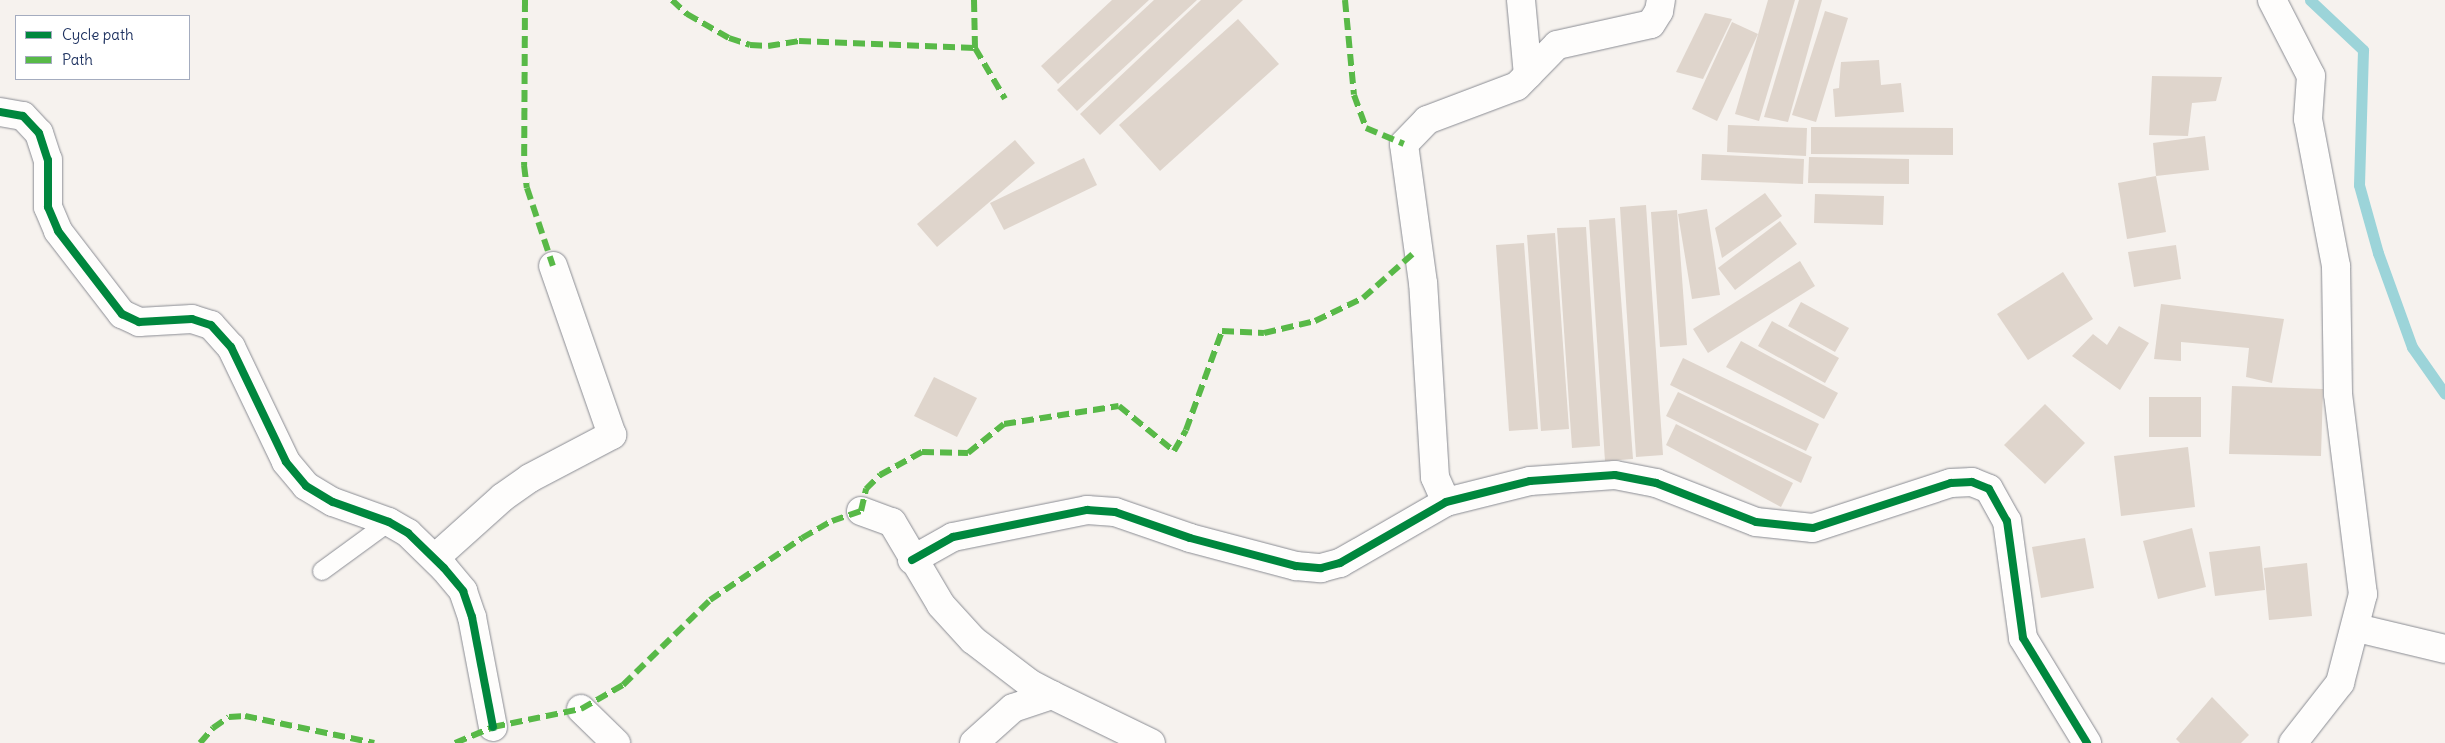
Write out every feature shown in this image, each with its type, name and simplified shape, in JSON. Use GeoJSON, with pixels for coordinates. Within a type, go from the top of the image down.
{"type":"FeatureCollection","features":[{"type":"Feature","properties":{"kind":"street"},"geometry":{"type":"LineString","coordinates":[[1521,0],[1528,75]]}},
{"type":"Feature","properties":{"kind":"street"},"geometry":{"type":"LineString","coordinates":[[1446,502],[1436,476],[1423,283],[1404,144],[1427,120],[1517,86],[1557,45],[1651,24],[1659,11],[1661,0]]}},
{"type":"Feature","properties":{"kind":"street"},"geometry":{"type":"LineString","coordinates":[[2272,0],[2311,76],[2308,119],[2336,266],[2338,394],[2363,594],[2357,628],[2340,683],[2293,743]]}},
{"type":"Feature","properties":{"kind":"street"},"geometry":{"type":"LineString","coordinates":[[0,112],[23,116],[39,133],[48,160],[48,207],[58,231],[122,314],[140,322],[192,319],[211,325],[231,346],[286,462],[306,486],[333,502],[389,522],[408,533],[435,558],[463,591],[472,617],[493,727]]}},
{"type":"Feature","properties":{"kind":"street"},"geometry":{"type":"LineString","coordinates":[[435,558],[516,488],[612,435],[553,266]]}},
{"type":"Feature","properties":{"kind":"street"},"geometry":{"type":"LineString","coordinates":[[912,560],[953,537],[1087,510],[1115,512],[1229,548],[1296,566],[1321,568],[1340,563],[1446,502],[1530,482],[1616,475],[1656,483],[1756,522],[1813,528],[1951,483],[1972,482],[1989,490],[2007,521],[2023,638],[2087,743]]}},
{"type":"Feature","properties":{"kind":"street"},"geometry":{"type":"LineString","coordinates":[[861,511],[892,522],[906,542],[912,560],[941,605],[974,640],[1030,683],[1151,743]]}},
{"type":"Feature","properties":{"kind":"street"},"geometry":{"type":"LineString","coordinates":[[2357,628],[2445,649]]}},
{"type":"Feature","properties":{"kind":"street"},"geometry":{"type":"LineString","coordinates":[[974,743],[1013,708],[1052,695]]}},
{"type":"Feature","properties":{"kind":"street"},"geometry":{"type":"LineString","coordinates":[[581,709],[616,743]]}},
{"type":"Feature","properties":{"kind":"lane"},"geometry":{"type":"LineString","coordinates":[[322,571],[389,522]]}},
{"type":"Feature","properties":{"kind":"building"},"geometry":{"type":"Polygon","coordinates":[[[1112,0],[1149,0],[1058,84],[1041,66],[1112,0]]]}},
{"type":"Feature","properties":{"kind":"building"},"geometry":{"type":"Polygon","coordinates":[[[1154,0],[1197,0],[1077,111],[1057,90],[1154,0]]]}},
{"type":"Feature","properties":{"kind":"building"},"geometry":{"type":"Polygon","coordinates":[[[1201,0],[1243,0],[1100,135],[1080,114],[1201,0]]]}},
{"type":"Feature","properties":{"kind":"building"},"geometry":{"type":"Polygon","coordinates":[[[1768,0],[1795,0],[1759,121],[1735,114],[1768,0]]]}},
{"type":"Feature","properties":{"kind":"building"},"geometry":{"type":"Polygon","coordinates":[[[1799,0],[1822,0],[1788,122],[1764,117],[1799,0]]]}},
{"type":"Feature","properties":{"kind":"building"},"geometry":{"type":"Polygon","coordinates":[[[1825,11],[1848,18],[1816,122],[1792,115],[1825,11]]]}},
{"type":"Feature","properties":{"kind":"building"},"geometry":{"type":"Polygon","coordinates":[[[1705,13],[1732,19],[1703,79],[1676,72],[1705,13]]]}},
{"type":"Feature","properties":{"kind":"building"},"geometry":{"type":"Polygon","coordinates":[[[1238,19],[1279,64],[1160,171],[1119,125],[1238,19]]]}},
{"type":"Feature","properties":{"kind":"building"},"geometry":{"type":"Polygon","coordinates":[[[1732,22],[1758,34],[1717,121],[1692,109],[1732,22]]]}},
{"type":"Feature","properties":{"kind":"building"},"geometry":{"type":"Polygon","coordinates":[[[1879,60],[1881,85],[1901,83],[1904,112],[1835,117],[1833,89],[1839,88],[1841,62],[1879,60]]]}},
{"type":"Feature","properties":{"kind":"building"},"geometry":{"type":"Polygon","coordinates":[[[2152,76],[2222,77],[2216,101],[2192,103],[2188,136],[2149,135],[2152,76]]]}},
{"type":"Feature","properties":{"kind":"building"},"geometry":{"type":"Polygon","coordinates":[[[1728,125],[1807,128],[1806,156],[1727,152],[1728,125]]]}},
{"type":"Feature","properties":{"kind":"building"},"geometry":{"type":"Polygon","coordinates":[[[1811,127],[1953,128],[1953,155],[1811,154],[1811,127]]]}},
{"type":"Feature","properties":{"kind":"building"},"geometry":{"type":"Polygon","coordinates":[[[2205,136],[2209,170],[2156,176],[2153,143],[2205,136]]]}},
{"type":"Feature","properties":{"kind":"building"},"geometry":{"type":"Polygon","coordinates":[[[1015,140],[1035,163],[937,247],[917,224],[1015,140]]]}},
{"type":"Feature","properties":{"kind":"building"},"geometry":{"type":"Polygon","coordinates":[[[1702,154],[1804,159],[1803,184],[1701,180],[1702,154]]]}},
{"type":"Feature","properties":{"kind":"building"},"geometry":{"type":"Polygon","coordinates":[[[1809,157],[1909,159],[1909,184],[1808,183],[1809,157]]]}},
{"type":"Feature","properties":{"kind":"building"},"geometry":{"type":"Polygon","coordinates":[[[1084,158],[1097,185],[1004,230],[990,203],[1084,158]]]}},
{"type":"Feature","properties":{"kind":"building"},"geometry":{"type":"Polygon","coordinates":[[[2156,176],[2166,232],[2127,239],[2118,183],[2156,176]]]}},
{"type":"Feature","properties":{"kind":"building"},"geometry":{"type":"Polygon","coordinates":[[[1765,193],[1782,216],[1722,258],[1715,228],[1765,193]]]}},
{"type":"Feature","properties":{"kind":"building"},"geometry":{"type":"Polygon","coordinates":[[[1815,194],[1884,196],[1883,225],[1814,223],[1815,194]]]}},
{"type":"Feature","properties":{"kind":"building"},"geometry":{"type":"Polygon","coordinates":[[[1646,205],[1663,455],[1636,457],[1620,207],[1646,205]]]}},
{"type":"Feature","properties":{"kind":"building"},"geometry":{"type":"Polygon","coordinates":[[[1707,209],[1720,295],[1692,299],[1678,214],[1707,209]]]}},
{"type":"Feature","properties":{"kind":"building"},"geometry":{"type":"Polygon","coordinates":[[[1677,210],[1687,345],[1660,347],[1651,212],[1677,210]]]}},
{"type":"Feature","properties":{"kind":"building"},"geometry":{"type":"Polygon","coordinates":[[[1615,218],[1633,459],[1605,461],[1589,220],[1615,218]]]}},
{"type":"Feature","properties":{"kind":"building"},"geometry":{"type":"Polygon","coordinates":[[[1780,221],[1797,244],[1735,290],[1718,268],[1780,221]]]}},
{"type":"Feature","properties":{"kind":"building"},"geometry":{"type":"Polygon","coordinates":[[[1586,227],[1600,446],[1572,448],[1557,228],[1586,227]]]}},
{"type":"Feature","properties":{"kind":"building"},"geometry":{"type":"Polygon","coordinates":[[[1555,233],[1569,429],[1541,431],[1527,235],[1555,233]]]}},
{"type":"Feature","properties":{"kind":"building"},"geometry":{"type":"Polygon","coordinates":[[[1524,243],[1538,429],[1509,431],[1496,245],[1524,243]]]}},
{"type":"Feature","properties":{"kind":"building"},"geometry":{"type":"Polygon","coordinates":[[[2176,245],[2181,279],[2134,287],[2128,252],[2176,245]]]}},
{"type":"Feature","properties":{"kind":"building"},"geometry":{"type":"Polygon","coordinates":[[[1800,261],[1815,286],[1708,353],[1693,329],[1800,261]]]}},
{"type":"Feature","properties":{"kind":"building"},"geometry":{"type":"Polygon","coordinates":[[[2063,272],[2093,319],[2028,360],[1997,314],[2063,272]]]}},
{"type":"Feature","properties":{"kind":"building"},"geometry":{"type":"Polygon","coordinates":[[[1801,302],[1849,328],[1835,352],[1788,326],[1801,302]]]}},
{"type":"Feature","properties":{"kind":"building"},"geometry":{"type":"Polygon","coordinates":[[[2161,304],[2284,319],[2272,383],[2246,377],[2249,348],[2181,342],[2181,361],[2154,359],[2161,304]]]}},
{"type":"Feature","properties":{"kind":"building"},"geometry":{"type":"Polygon","coordinates":[[[1772,321],[1839,358],[1825,383],[1758,346],[1772,321]]]}},
{"type":"Feature","properties":{"kind":"building"},"geometry":{"type":"Polygon","coordinates":[[[2119,326],[2149,343],[2120,390],[2072,356],[2093,334],[2107,345],[2119,326]]]}},
{"type":"Feature","properties":{"kind":"building"},"geometry":{"type":"Polygon","coordinates":[[[1741,341],[1838,393],[1824,419],[1726,367],[1741,341]]]}},
{"type":"Feature","properties":{"kind":"building"},"geometry":{"type":"Polygon","coordinates":[[[1683,358],[1819,424],[1806,451],[1670,385],[1683,358]]]}},
{"type":"Feature","properties":{"kind":"building"},"geometry":{"type":"Polygon","coordinates":[[[934,377],[977,398],[957,437],[914,416],[934,377]]]}},
{"type":"Feature","properties":{"kind":"building"},"geometry":{"type":"Polygon","coordinates":[[[2232,386],[2323,389],[2321,456],[2229,454],[2232,386]]]}},
{"type":"Feature","properties":{"kind":"building"},"geometry":{"type":"Polygon","coordinates":[[[1678,392],[1812,457],[1801,483],[1666,416],[1678,392]]]}},
{"type":"Feature","properties":{"kind":"building"},"geometry":{"type":"Polygon","coordinates":[[[2149,397],[2201,397],[2201,437],[2149,437],[2149,397]]]}},
{"type":"Feature","properties":{"kind":"building"},"geometry":{"type":"Polygon","coordinates":[[[2045,404],[2085,443],[2045,484],[2004,445],[2045,404]]]}},
{"type":"Feature","properties":{"kind":"building"},"geometry":{"type":"Polygon","coordinates":[[[1676,424],[1793,483],[1781,507],[1666,445],[1676,424]]]}},
{"type":"Feature","properties":{"kind":"building"},"geometry":{"type":"Polygon","coordinates":[[[2188,447],[2195,507],[2121,516],[2114,456],[2188,447]]]}},
{"type":"Feature","properties":{"kind":"building"},"geometry":{"type":"Polygon","coordinates":[[[2192,528],[2206,587],[2158,599],[2143,541],[2192,528]]]}},
{"type":"Feature","properties":{"kind":"building"},"geometry":{"type":"Polygon","coordinates":[[[2085,538],[2094,588],[2041,598],[2032,547],[2085,538]]]}},
{"type":"Feature","properties":{"kind":"building"},"geometry":{"type":"Polygon","coordinates":[[[2260,546],[2265,590],[2215,596],[2209,552],[2260,546]]]}},
{"type":"Feature","properties":{"kind":"building"},"geometry":{"type":"Polygon","coordinates":[[[2307,563],[2312,616],[2269,620],[2264,568],[2307,563]]]}},
{"type":"Feature","properties":{"kind":"building"},"geometry":{"type":"Polygon","coordinates":[[[2212,697],[2249,735],[2241,743],[2180,743],[2176,739],[2212,697]]]}},
{"type":"Feature","properties":{"kind":"waterway"},"geometry":{"type":"LineString","coordinates":[[2310,0],[2363,50],[2359,185],[2378,253],[2412,347],[2445,394]]}},
{"type":"Feature","properties":{"kind":"marked path"},"geometry":{"type":"LineString","coordinates":[[525,0],[524,165],[527,188],[553,266]]}},
{"type":"Feature","properties":{"kind":"marked path"},"geometry":{"type":"LineString","coordinates":[[672,0],[687,14],[729,38],[750,45],[768,46],[799,41],[975,48]]}},
{"type":"Feature","properties":{"kind":"marked path"},"geometry":{"type":"LineString","coordinates":[[974,0],[975,48],[1005,99]]}},
{"type":"Feature","properties":{"kind":"marked path"},"geometry":{"type":"LineString","coordinates":[[1345,0],[1354,95],[1366,128],[1404,144]]}},
{"type":"Feature","properties":{"kind":"marked path"},"geometry":{"type":"LineString","coordinates":[[455,743],[493,727],[581,709],[623,685],[710,600],[802,538],[832,521],[861,511],[866,489],[880,475],[922,452],[968,453],[1004,424],[1119,406],[1174,451],[1186,430],[1222,331],[1264,333],[1315,321],[1363,298],[1417,250]]}},
{"type":"Feature","properties":{"kind":"marked path"},"geometry":{"type":"LineString","coordinates":[[200,743],[213,728],[229,717],[245,716],[374,743]]}},
{"type":"Feature","properties":{"kind":"cycle path"},"geometry":{"type":"LineString","coordinates":[[0,112],[23,116],[39,133],[48,160],[48,207],[58,231],[122,314],[139,322],[192,319],[211,325],[231,347],[286,462],[306,486],[333,502],[389,522],[408,533],[444,568],[463,591],[472,617],[493,727]]}},
{"type":"Feature","properties":{"kind":"cycle path"},"geometry":{"type":"LineString","coordinates":[[912,560],[953,537],[1087,510],[1115,512],[1190,538],[1296,566],[1321,568],[1340,563],[1446,502],[1530,481],[1615,475],[1656,483],[1756,522],[1813,528],[1951,483],[1972,482],[1989,489],[2007,521],[2023,638],[2087,743]]}}]}
